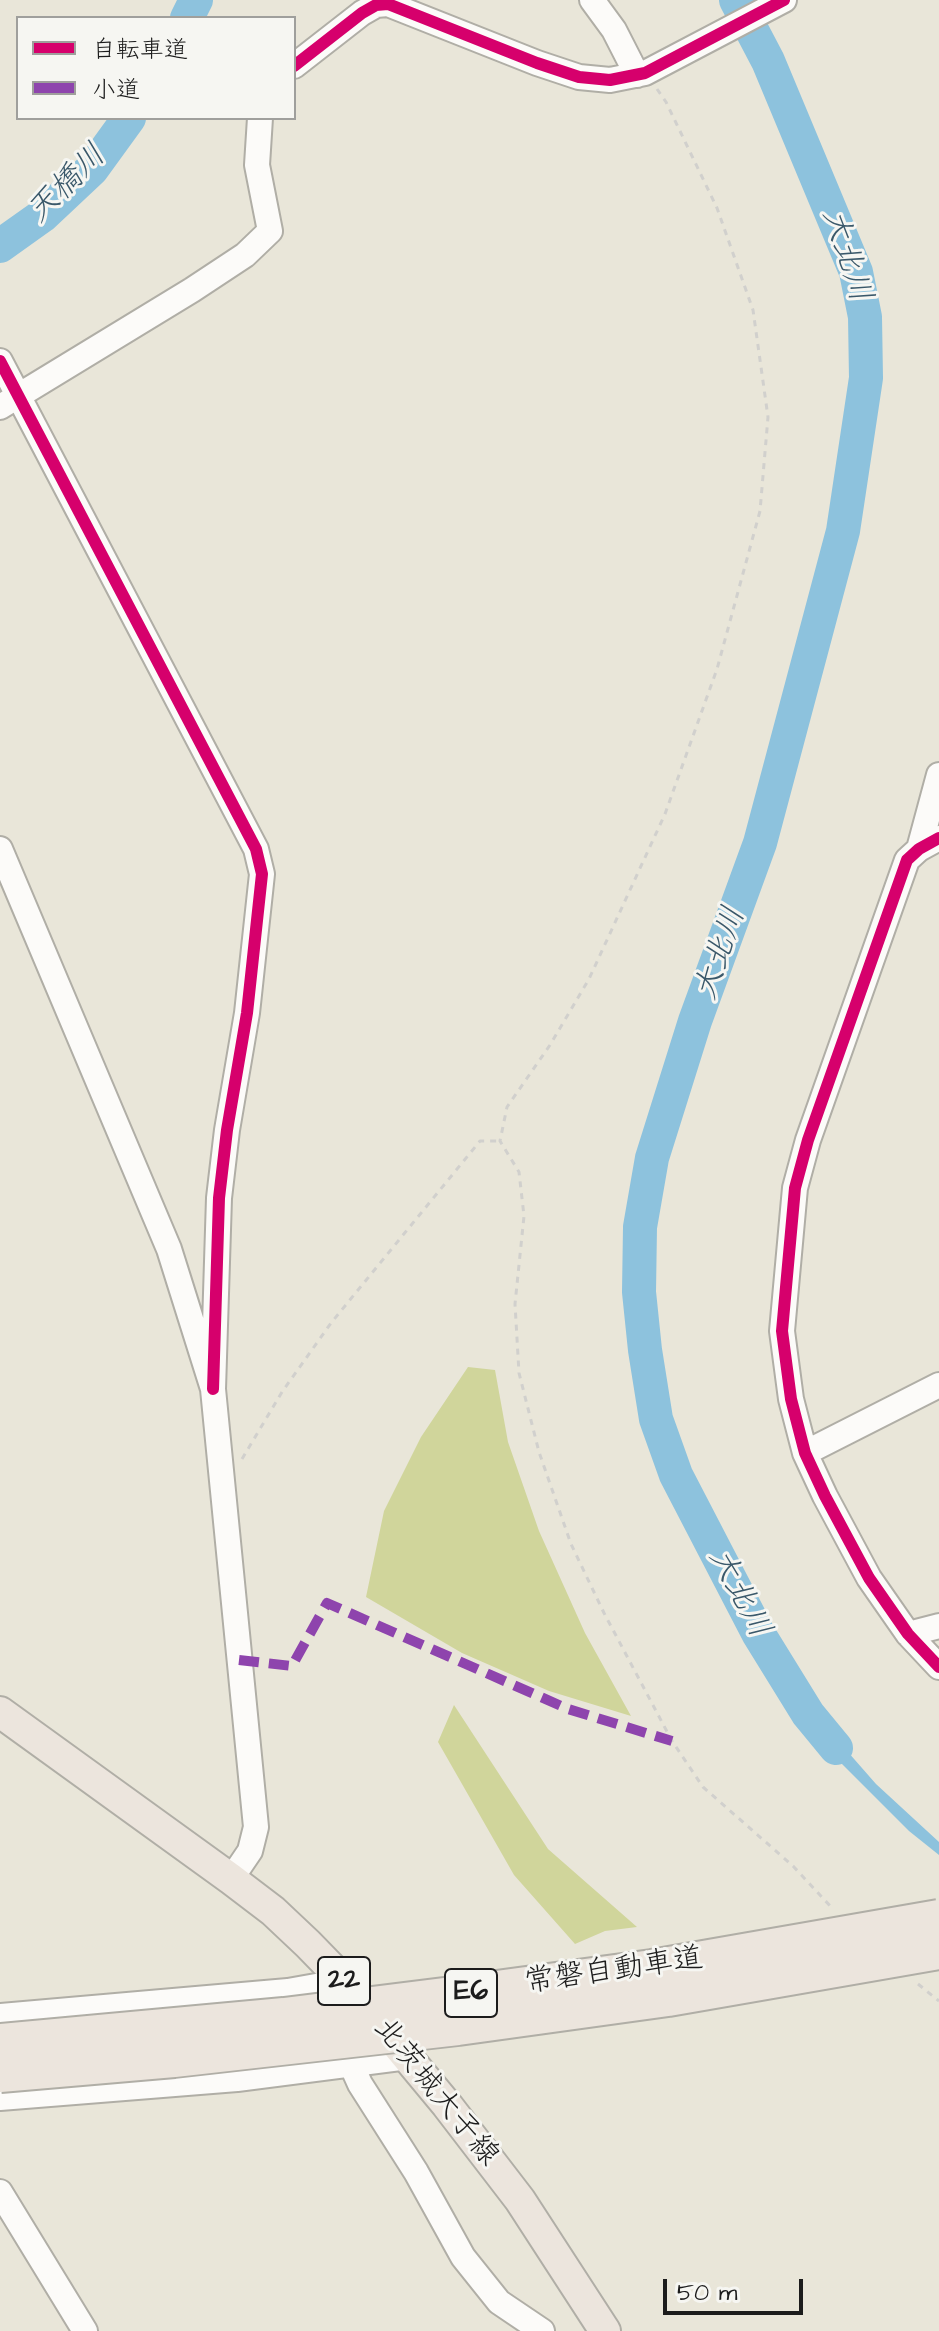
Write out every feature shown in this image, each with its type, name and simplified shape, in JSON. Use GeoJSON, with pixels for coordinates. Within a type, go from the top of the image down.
{"type":"FeatureCollection","features":[{"type":"Feature","properties":{"kind":"highway","name":"常磐自動車道"},"geometry":{"type":"LineString","coordinates":[[0,2042],[270,2018],[482,1991],[652,1968],[939,1918]]}},
{"type":"Feature","properties":{"kind":"highway","name":"常磐自動車道"},"geometry":{"type":"LineString","coordinates":[[0,2074],[188,2058],[458,2027],[668,1998],[939,1951]]}},
{"type":"Feature","properties":{"kind":"main road","name":"北茨城大子線"},"geometry":{"type":"LineString","coordinates":[[0,1712],[273,1911],[344,1981],[520,2200],[605,2331]]}},
{"type":"Feature","properties":{"kind":"street"},"geometry":{"type":"LineString","coordinates":[[592,0],[641,74]]}},
{"type":"Feature","properties":{"kind":"street"},"geometry":{"type":"LineString","coordinates":[[296,64],[362,13],[376,5],[388,4],[537,63],[579,77],[610,80],[641,74],[784,0]]}},
{"type":"Feature","properties":{"kind":"street"},"geometry":{"type":"LineString","coordinates":[[9,402],[232,264],[270,231],[257,165],[260,120]]}},
{"type":"Feature","properties":{"kind":"street"},"geometry":{"type":"LineString","coordinates":[[0,361],[9,402],[256,849],[262,874],[247,1013],[219,1198],[213,1389],[256,1827],[250,1851],[231,1879]]}},
{"type":"Feature","properties":{"kind":"street"},"geometry":{"type":"LineString","coordinates":[[939,775],[929,843],[907,860],[808,1140],[795,1188],[782,1331],[791,1399],[805,1453],[852,1550],[908,1634],[939,1667]]}},
{"type":"Feature","properties":{"kind":"street"},"geometry":{"type":"LineString","coordinates":[[0,849],[169,1249],[213,1389]]}},
{"type":"Feature","properties":{"kind":"street"},"geometry":{"type":"LineString","coordinates":[[805,1453],[939,1385]]}},
{"type":"Feature","properties":{"kind":"street"},"geometry":{"type":"LineString","coordinates":[[908,1634],[939,1626]]}},
{"type":"Feature","properties":{"kind":"street"},"geometry":{"type":"LineString","coordinates":[[0,2016],[288,1991],[344,1981]]}},
{"type":"Feature","properties":{"kind":"street"},"geometry":{"type":"LineString","coordinates":[[0,2098],[237,2079],[408,2057]]}},
{"type":"Feature","properties":{"kind":"street"},"geometry":{"type":"LineString","coordinates":[[351,2064],[463,2257],[499,2302],[542,2331]]}},
{"type":"Feature","properties":{"kind":"street"},"geometry":{"type":"LineString","coordinates":[[0,2192],[85,2331]]}},
{"type":"Feature","properties":{"kind":"path"},"geometry":{"type":"LineString","coordinates":[[641,74],[666,102],[717,208],[753,310],[768,417],[760,511],[717,669],[665,814],[589,979],[550,1045],[507,1107],[500,1141],[519,1172],[524,1216],[515,1304],[519,1373],[539,1452],[571,1544],[672,1741],[703,1787],[793,1866],[832,1908]]}},
{"type":"Feature","properties":{"kind":"path"},"geometry":{"type":"LineString","coordinates":[[223,1489],[282,1392],[331,1323],[480,1141],[500,1141]]}},
{"type":"Feature","properties":{"kind":"path"},"geometry":{"type":"LineString","coordinates":[[917,1983],[939,2001]]}},
{"type":"Feature","properties":{"kind":"green space"},"geometry":{"type":"Polygon","coordinates":[[[468,1367],[495,1370],[508,1442],[539,1531],[585,1633],[631,1716],[549,1691],[462,1653],[366,1597],[384,1511],[421,1437],[468,1367]]]}},
{"type":"Feature","properties":{"kind":"green space"},"geometry":{"type":"Polygon","coordinates":[[[454,1705],[548,1849],[637,1927],[605,1931],[575,1944],[514,1875],[438,1742],[454,1705]]]}},
{"type":"Feature","properties":{"kind":"water"},"geometry":{"type":"Polygon","coordinates":[[[812,1711],[876,1784],[939,1842],[939,1855],[909,1831],[837,1759],[803,1716],[812,1711]]]}},
{"type":"Feature","properties":{"kind":"waterway","name":"天橋川"},"geometry":{"type":"LineString","coordinates":[[188,16],[196,0]]}},
{"type":"Feature","properties":{"kind":"waterway","name":"大北川"},"geometry":{"type":"LineString","coordinates":[[736,0],[768,61],[856,272],[865,317],[866,378],[843,531],[760,843],[695,1021],[652,1158],[640,1227],[639,1292],[656,1419],[676,1475],[758,1633],[808,1714],[836,1748]]}},
{"type":"Feature","properties":{"kind":"waterway","name":"天橋川"},"geometry":{"type":"LineString","coordinates":[[0,246],[42,216],[92,169],[128,120]]}},
{"type":"Feature","properties":{"kind":"marked path"},"geometry":{"type":"LineString","coordinates":[[239,1660],[292,1666],[327,1603],[568,1709],[672,1741]]}},
{"type":"Feature","properties":{"kind":"cycle path"},"geometry":{"type":"LineString","coordinates":[[296,64],[362,13],[376,5],[388,4],[537,63],[579,77],[610,80],[645,73],[784,0]]}},
{"type":"Feature","properties":{"kind":"cycle path"},"geometry":{"type":"LineString","coordinates":[[0,361],[256,849],[262,874],[247,1013],[219,1198],[213,1389]]}},
{"type":"Feature","properties":{"kind":"cycle path"},"geometry":{"type":"LineString","coordinates":[[939,838],[907,860],[808,1140],[795,1188],[782,1331],[791,1399],[805,1453],[825,1496],[869,1578],[908,1634],[939,1667]]}}]}
